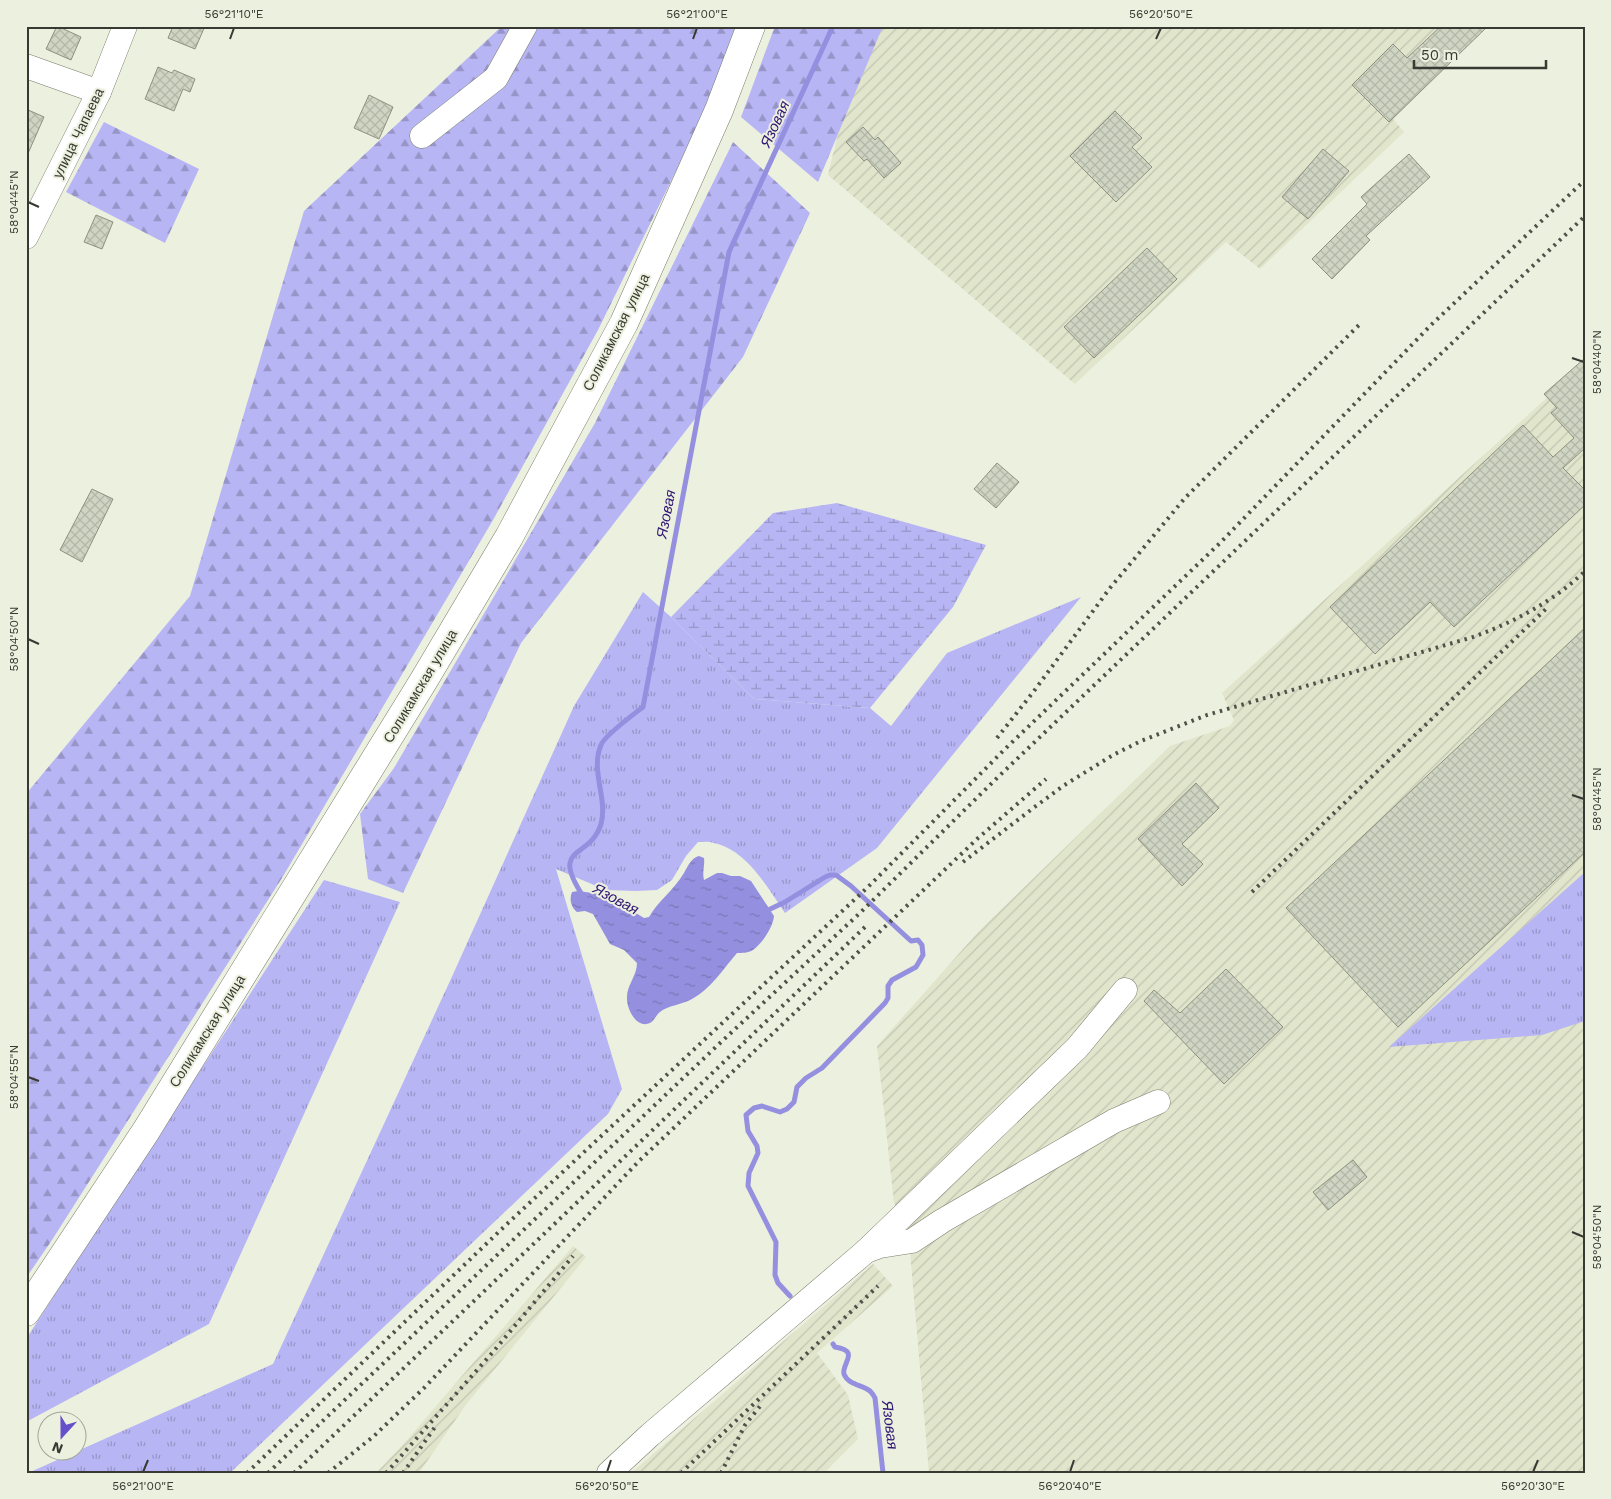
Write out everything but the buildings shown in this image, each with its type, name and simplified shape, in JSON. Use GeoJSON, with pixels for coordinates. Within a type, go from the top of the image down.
{"type":"FeatureCollection","features":[{"type":"Feature","properties":{"kind":"main road","name":"Соликамская улица"},"geometry":{"type":"LineString","coordinates":[[26,1312],[146,1130],[424,680],[509,536],[624,323],[719,110],[751,26]]}},
{"type":"Feature","properties":{"kind":"street","name":"улица Чапаева"},"geometry":{"type":"LineString","coordinates":[[26,237],[98,92],[125,26]]}},
{"type":"Feature","properties":{"kind":"street"},"geometry":{"type":"LineString","coordinates":[[422,136],[496,78],[526,26]]}},
{"type":"Feature","properties":{"kind":"street"},"geometry":{"type":"LineString","coordinates":[[26,66],[98,92]]}},
{"type":"Feature","properties":{"kind":"street"},"geometry":{"type":"LineString","coordinates":[[608,1473],[658,1428],[865,1252],[1076,1048],[1125,990]]}},
{"type":"Feature","properties":{"kind":"street"},"geometry":{"type":"LineString","coordinates":[[865,1252],[880,1246],[912,1241],[942,1221],[1114,1121],[1158,1102]]}},
{"type":"Feature","properties":{"kind":"shaded area"},"geometry":{"type":"Polygon","coordinates":[[[864,26],[1488,26],[1393,119],[1404,132],[1260,269],[1226,242],[1075,384],[828,175],[864,26]]]}},
{"type":"Feature","properties":{"kind":"shaded area"},"geometry":{"type":"Polygon","coordinates":[[[1585,363],[1585,1473],[929,1473],[908,1228],[894,1203],[877,1046],[979,931],[1170,746],[1230,726],[1234,720],[1222,693],[1585,363]]]}},
{"type":"Feature","properties":{"kind":"shaded area"},"geometry":{"type":"Polygon","coordinates":[[[573,1246],[586,1257],[465,1406],[419,1473],[376,1473],[407,1440],[573,1246]]]}},
{"type":"Feature","properties":{"kind":"shaded area"},"geometry":{"type":"Polygon","coordinates":[[[873,1264],[893,1286],[817,1353],[848,1395],[858,1439],[824,1473],[631,1473],[873,1264]]]}},
{"type":"Feature","properties":{"kind":"green space"},"geometry":{"type":"Polygon","coordinates":[[[502,26],[736,26],[703,116],[598,330],[493,520],[282,878],[26,1278],[26,794],[190,596],[304,211],[502,26]]]}},
{"type":"Feature","properties":{"kind":"green space"},"geometry":{"type":"Polygon","coordinates":[[[775,26],[883,26],[818,182],[741,117],[775,26]]]}},
{"type":"Feature","properties":{"kind":"green space"},"geometry":{"type":"Polygon","coordinates":[[[104,122],[199,169],[165,243],[66,192],[104,122]]]}},
{"type":"Feature","properties":{"kind":"green space"},"geometry":{"type":"Polygon","coordinates":[[[733,142],[810,213],[743,357],[521,643],[403,893],[368,879],[360,814],[394,768],[595,423],[733,142]]]}},
{"type":"Feature","properties":{"kind":"green space"},"geometry":{"type":"Polygon","coordinates":[[[837,503],[986,545],[953,607],[870,708],[754,699],[671,617],[773,513],[837,503]]]}},
{"type":"Feature","properties":{"kind":"green space"},"geometry":{"type":"Polygon","coordinates":[[[643,592],[754,699],[870,708],[891,726],[947,653],[1081,597],[877,848],[785,913],[763,881],[746,861],[726,847],[710,842],[698,842],[686,856],[672,880],[657,890],[606,890],[556,869],[622,1089],[608,1114],[230,1473],[28,1473],[53,1462],[88,1462],[88,1446],[273,1364],[450,981],[574,706],[643,592]]]}},
{"type":"Feature","properties":{"kind":"green space"},"geometry":{"type":"Polygon","coordinates":[[[1585,872],[1585,1021],[1542,1035],[1389,1047],[1585,872]]]}},
{"type":"Feature","properties":{"kind":"green space"},"geometry":{"type":"Polygon","coordinates":[[[324,880],[400,902],[209,1324],[45,1412],[38,1412],[38,1416],[26,1422],[26,1339],[324,880]]]}},
{"type":"Feature","properties":{"kind":"water"},"geometry":{"type":"Polygon","coordinates":[[[699,856],[704,858],[704,880],[717,873],[722,873],[740,876],[751,881],[774,916],[772,925],[760,944],[749,952],[737,953],[711,984],[699,995],[689,1001],[663,1010],[650,1023],[641,1023],[631,1013],[627,1003],[628,990],[637,968],[637,963],[624,950],[610,944],[593,914],[585,911],[577,912],[575,910],[571,900],[572,892],[578,891],[614,896],[623,900],[626,907],[644,918],[649,917],[676,885],[692,860],[699,856]]]}},
{"type":"Feature","properties":{"kind":"waterway","name":"Язовая"},"geometry":{"type":"LineString","coordinates":[[583,896],[570,868],[571,860],[596,835],[601,824],[603,814],[597,765],[601,745],[613,731],[643,707],[729,252],[833,26]]}},
{"type":"Feature","properties":{"kind":"waterway","name":"Язовая"},"geometry":{"type":"LineString","coordinates":[[764,912],[785,902],[825,877],[836,875],[851,886],[911,941],[918,940],[922,945],[923,955],[916,967],[892,980],[888,986],[888,998],[885,1003],[822,1068],[806,1078],[797,1087],[794,1102],[787,1109],[780,1112],[762,1106],[754,1108],[746,1115],[748,1131],[757,1146],[758,1153],[749,1173],[748,1186],[776,1242],[775,1275],[778,1283],[790,1296]]}},
{"type":"Feature","properties":{"kind":"waterway","name":"Язовая"},"geometry":{"type":"LineString","coordinates":[[833,1344],[835,1347],[847,1351],[848,1358],[844,1370],[846,1378],[852,1383],[870,1391],[875,1398],[883,1473]]}},
{"type":"Feature","properties":{"kind":"railway"},"geometry":{"type":"LineString","coordinates":[[247,1473],[507,1224],[868,887],[1005,749],[1220,543],[1431,325],[1585,180]]}},
{"type":"Feature","properties":{"kind":"railway"},"geometry":{"type":"LineString","coordinates":[[268,1473],[719,1044],[861,912],[996,779],[1585,216]]}},
{"type":"Feature","properties":{"kind":"railway"},"geometry":{"type":"LineString","coordinates":[[997,738],[1110,588],[1185,498],[1361,323]]}},
{"type":"Feature","properties":{"kind":"railway"},"geometry":{"type":"LineString","coordinates":[[963,862],[1063,786],[1113,755],[1141,741],[1207,715],[1473,637],[1518,618],[1546,602],[1585,571]]}},
{"type":"Feature","properties":{"kind":"railway"},"geometry":{"type":"LineString","coordinates":[[1252,892],[1549,606]]}},
{"type":"Feature","properties":{"kind":"railway"},"geometry":{"type":"LineString","coordinates":[[328,1473],[374,1436],[425,1387],[639,1161],[977,839],[1046,779]]}},
{"type":"Feature","properties":{"kind":"railway"},"geometry":{"type":"LineString","coordinates":[[294,1473],[866,926]]}},
{"type":"Feature","properties":{"kind":"railway"},"geometry":{"type":"LineString","coordinates":[[386,1473],[493,1352],[573,1256]]}},
{"type":"Feature","properties":{"kind":"railway"},"geometry":{"type":"LineString","coordinates":[[681,1473],[878,1286]]}},
{"type":"Feature","properties":{"kind":"railway"},"geometry":{"type":"LineString","coordinates":[[721,1473],[745,1425],[761,1405]]}},
{"type":"Feature","properties":{"kind":"railway"},"geometry":{"type":"LineString","coordinates":[[403,1473],[435,1427]]}}]}
